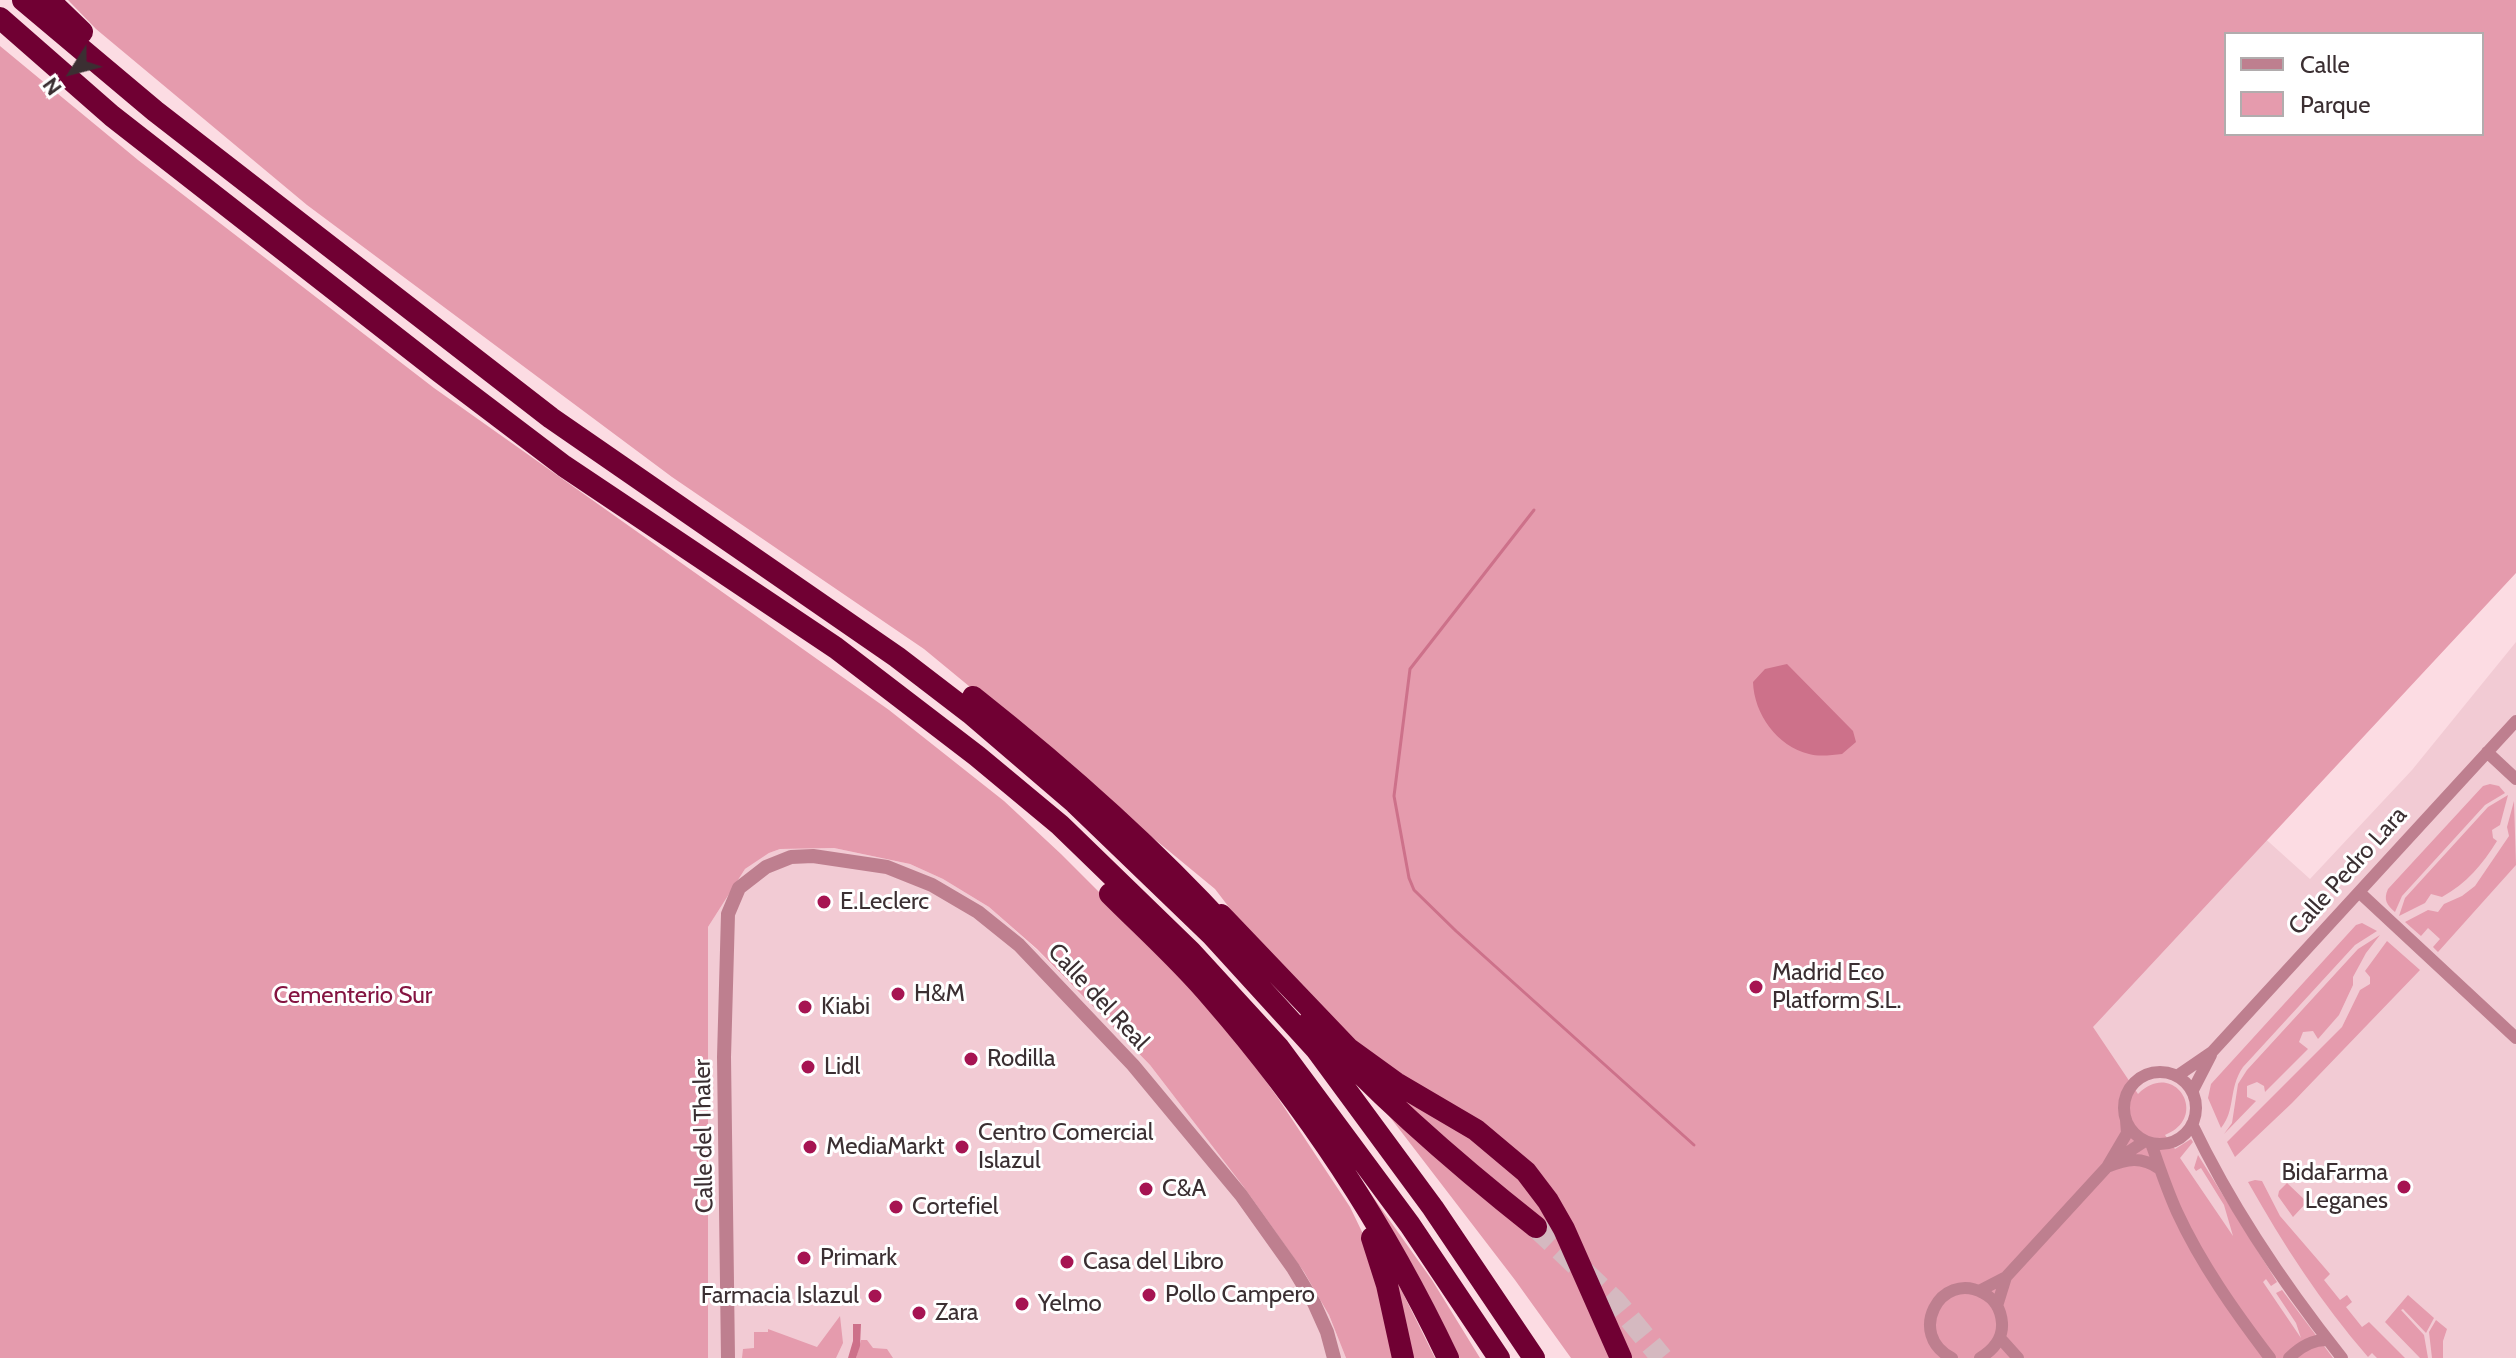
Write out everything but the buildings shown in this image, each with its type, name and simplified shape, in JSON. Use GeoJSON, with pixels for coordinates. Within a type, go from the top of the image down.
{"type":"FeatureCollection","features":[{"type":"Feature","properties":{"kind":"highway"},"geometry":{"type":"LineString","coordinates":[[23,0],[132,93],[551,418],[897,657],[970,713],[1075,803],[1212,935],[1316,1049],[1433,1208],[1534,1358]]}},
{"type":"Feature","properties":{"kind":"highway"},"geometry":{"type":"LineString","coordinates":[[49,0],[127,73],[132,93]]}},
{"type":"Feature","properties":{"kind":"highway"},"geometry":{"type":"LineString","coordinates":[[0,18],[112,116],[440,372],[564,466],[836,648],[977,756],[1060,825],[1191,952],[1279,1048],[1410,1225],[1499,1358]]}},
{"type":"Feature","properties":{"kind":"highway"},"geometry":{"type":"LineString","coordinates":[[803,591],[873,624],[1057,764],[1136,836],[1222,924],[1355,1071],[1479,1182],[1536,1227]]}},
{"type":"Feature","properties":{"kind":"highway"},"geometry":{"type":"LineString","coordinates":[[778,610],[830,656],[935,735],[1065,848],[1211,996],[1301,1109],[1375,1223],[1448,1358]]}},
{"type":"Feature","properties":{"kind":"highway"},"geometry":{"type":"LineString","coordinates":[[1136,836],[1201,893],[1349,1049],[1396,1083],[1476,1130],[1505,1151],[1526,1172],[1564,1229],[1621,1358]]}},
{"type":"Feature","properties":{"kind":"highway"},"geometry":{"type":"LineString","coordinates":[[1277,1080],[1344,1183],[1371,1235],[1387,1285],[1403,1358]]}},
{"type":"Feature","properties":{"kind":"street","name":"Calle Pedro Lara"},"geometry":{"type":"LineString","coordinates":[[2177,1076],[2212,1052],[2516,721]]}},
{"type":"Feature","properties":{"kind":"street"},"geometry":{"type":"LineString","coordinates":[[2487,752],[2516,779]]}},
{"type":"Feature","properties":{"kind":"street","name":"Calle del Real"},"geometry":{"type":"LineString","coordinates":[[728,914],[739,888],[766,867],[791,857],[813,856],[887,867],[932,885],[978,912],[1019,945],[1075,1001],[1190,1131],[1293,1268],[1327,1332],[1334,1358]]}},
{"type":"Feature","properties":{"kind":"street"},"geometry":{"type":"LineString","coordinates":[[2359,892],[2516,1038]]}},
{"type":"Feature","properties":{"kind":"street","name":"Calle del Thaler"},"geometry":{"type":"LineString","coordinates":[[728,914],[724,1057],[728,1358]]}},
{"type":"Feature","properties":{"kind":"street","name":"Calle Pedro Lara"},"geometry":{"type":"LineString","coordinates":[[2192,1092],[2212,1052]]}},
{"type":"Feature","properties":{"kind":"street"},"geometry":{"type":"LineString","coordinates":[[1952,1358],[1936,1346],[1931,1335],[1929,1322],[1932,1310],[1947,1293],[1958,1289],[1979,1291],[2006,1277],[2107,1167],[2127,1133],[2125,1099],[2136,1081],[2155,1072],[2177,1076],[2192,1092],[2196,1102],[2192,1124],[2175,1141],[2148,1142],[2107,1167]]}},
{"type":"Feature","properties":{"kind":"street"},"geometry":{"type":"LineString","coordinates":[[2126,1120],[2133,1132],[2148,1142],[2193,1242],[2214,1278],[2270,1358]]}},
{"type":"Feature","properties":{"kind":"street"},"geometry":{"type":"LineString","coordinates":[[2192,1124],[2261,1245],[2302,1307],[2342,1358]]}},
{"type":"Feature","properties":{"kind":"street"},"geometry":{"type":"LineString","coordinates":[[2107,1167],[2124,1160],[2138,1159],[2149,1161],[2161,1170]]}},
{"type":"Feature","properties":{"kind":"street"},"geometry":{"type":"LineString","coordinates":[[1997,1306],[2006,1277]]}},
{"type":"Feature","properties":{"kind":"street"},"geometry":{"type":"LineString","coordinates":[[1979,1291],[1997,1306],[2002,1320],[2000,1338],[1989,1356]]}},
{"type":"Feature","properties":{"kind":"street"},"geometry":{"type":"LineString","coordinates":[[2000,1338],[2018,1358]]}},
{"type":"Feature","properties":{"kind":"street"},"geometry":{"type":"LineString","coordinates":[[2289,1358],[2304,1346],[2318,1340],[2328,1340]]}},
{"type":"Feature","properties":{"kind":"shaded area"},"geometry":{"type":"Polygon","coordinates":[[[1739,365],[2310,879],[2412,770],[2516,642],[2516,1358],[1770,1358],[1739,365]]]}},
{"type":"Feature","properties":{"kind":"shaded area"},"geometry":{"type":"Polygon","coordinates":[[[1787,664],[1853,731],[1856,742],[1842,754],[1817,755],[1797,750],[1769,727],[1758,706],[1753,682],[1765,669],[1787,664]]]}},
{"type":"Feature","properties":{"kind":"shaded area","name":"Centro Comercial Islazul"},"geometry":{"type":"Polygon","coordinates":[[[834,848],[910,864],[943,879],[989,907],[1037,950],[1150,1065],[1243,1186],[1304,1272],[1329,1315],[1346,1358],[708,1358],[708,927],[745,869],[769,853],[780,849],[834,848]]]}},
{"type":"Feature","properties":{"kind":"shaded area"},"geometry":{"type":"Polygon","coordinates":[[[853,1324],[861,1324],[860,1346],[856,1358],[848,1358],[853,1341],[853,1324]]]}},
{"type":"Feature","properties":{"kind":"green space"},"geometry":{"type":"Polygon","coordinates":[[[68,0],[2516,0],[2516,573],[2093,1027],[2138,1094],[2151,1085],[2164,1083],[2174,1086],[2182,1094],[2186,1105],[2185,1116],[2179,1127],[2165,1135],[2175,1149],[2191,1139],[2193,1142],[2180,1158],[2233,1236],[2224,1205],[2201,1168],[2196,1171],[2194,1168],[2198,1155],[2277,1282],[2271,1286],[2266,1279],[2263,1282],[2301,1338],[2296,1323],[2276,1293],[2282,1290],[2333,1358],[1571,1358],[1515,1280],[1215,889],[924,649],[672,477],[307,205],[96,29],[68,0]]]}},
{"type":"Feature","properties":{"kind":"green space","name":"Cementerio Sur"},"geometry":{"type":"Polygon","coordinates":[[[0,46],[138,160],[434,388],[889,710],[1004,801],[1061,854],[1207,1000],[1278,1098],[1350,1207],[1364,1236],[1395,1358],[1346,1358],[1329,1315],[1304,1272],[1243,1186],[1150,1065],[1037,949],[989,907],[943,879],[910,864],[834,848],[780,849],[769,853],[745,869],[708,927],[708,1358],[0,1358],[0,46]]]}},
{"type":"Feature","properties":{"kind":"green space"},"geometry":{"type":"Polygon","coordinates":[[[2483,786],[2499,786],[2505,793],[2485,805],[2402,896],[2395,912],[2387,902],[2388,889],[2483,786]]]}},
{"type":"Feature","properties":{"kind":"green space"},"geometry":{"type":"Polygon","coordinates":[[[2508,795],[2500,825],[2492,830],[2493,838],[2497,841],[2473,873],[2442,897],[2431,894],[2425,903],[2399,916],[2405,898],[2488,807],[2508,795]]]}},
{"type":"Feature","properties":{"kind":"green space"},"geometry":{"type":"Polygon","coordinates":[[[2514,801],[2516,865],[2438,952],[2433,947],[2440,939],[2428,928],[2421,936],[2405,922],[2428,910],[2438,912],[2444,904],[2475,886],[2509,836],[2507,827],[2514,801]]]}},
{"type":"Feature","properties":{"kind":"green space"},"geometry":{"type":"Polygon","coordinates":[[[2362,923],[2377,931],[2355,945],[2243,1067],[2235,1083],[2229,1114],[2221,1128],[2208,1098],[2211,1084],[2356,925],[2362,923]]]}},
{"type":"Feature","properties":{"kind":"green space"},"geometry":{"type":"Polygon","coordinates":[[[2380,935],[2353,977],[2353,985],[2339,1015],[2318,1039],[2313,1031],[2303,1032],[2299,1042],[2308,1049],[2265,1092],[2264,1086],[2257,1082],[2247,1086],[2247,1097],[2256,1101],[2224,1134],[2232,1123],[2238,1084],[2247,1070],[2358,949],[2380,935]]]}},
{"type":"Feature","properties":{"kind":"green space"},"geometry":{"type":"Polygon","coordinates":[[[2387,941],[2420,970],[2292,1103],[2235,1157],[2227,1142],[2342,1027],[2360,990],[2370,984],[2370,977],[2365,971],[2387,941]]]}},
{"type":"Feature","properties":{"kind":"green space"},"geometry":{"type":"Polygon","coordinates":[[[1351,1166],[1432,1280],[1480,1358],[1456,1358],[1351,1166]]]}},
{"type":"Feature","properties":{"kind":"green space"},"geometry":{"type":"Polygon","coordinates":[[[2262,1181],[2280,1216],[2330,1274],[2324,1280],[2340,1300],[2347,1295],[2352,1302],[2346,1307],[2362,1327],[2369,1322],[2405,1358],[2377,1358],[2372,1353],[2368,1357],[2334,1316],[2289,1250],[2248,1182],[2262,1181]]]}},
{"type":"Feature","properties":{"kind":"green space"},"geometry":{"type":"Polygon","coordinates":[[[2287,1183],[2307,1202],[2293,1217],[2278,1196],[2287,1183]]]}},
{"type":"Feature","properties":{"kind":"green space"},"geometry":{"type":"Polygon","coordinates":[[[1388,1263],[1435,1358],[1408,1358],[1388,1263]]]}},
{"type":"Feature","properties":{"kind":"green space"},"geometry":{"type":"Polygon","coordinates":[[[2408,1295],[2434,1318],[2426,1333],[2401,1310],[2424,1335],[2428,1358],[2420,1358],[2385,1322],[2408,1295]]]}},
{"type":"Feature","properties":{"kind":"green space"},"geometry":{"type":"Polygon","coordinates":[[[840,1316],[843,1343],[836,1358],[742,1358],[743,1349],[754,1348],[754,1332],[768,1332],[768,1329],[817,1347],[840,1316]]]}},
{"type":"Feature","properties":{"kind":"green space"},"geometry":{"type":"Polygon","coordinates":[[[2436,1320],[2447,1329],[2443,1358],[2432,1358],[2429,1332],[2436,1320]]]}},
{"type":"Feature","properties":{"kind":"green space"},"geometry":{"type":"Polygon","coordinates":[[[861,1340],[867,1340],[873,1348],[887,1349],[893,1358],[856,1358],[861,1340]]]}},
{"type":"Feature","properties":{"kind":"waterway"},"geometry":{"type":"LineString","coordinates":[[1534,510],[1410,669],[1394,796],[1409,878],[1414,890],[1456,931],[1694,1145]]}},
{"type":"Feature","properties":{"kind":"tunnel"},"geometry":{"type":"LineString","coordinates":[[1536,1227],[1615,1301],[1662,1358]]}},
{"type":"Feature","properties":{"kind":"place","name":"E.Leclerc"},"geometry":{"type":"Point","coordinates":[824,902]}},
{"type":"Feature","properties":{"kind":"place","name":"Madrid Eco Platform S.L."},"geometry":{"type":"Point","coordinates":[1756,987]}},
{"type":"Feature","properties":{"kind":"place","name":"H&M"},"geometry":{"type":"Point","coordinates":[898,994]}},
{"type":"Feature","properties":{"kind":"place","name":"Kiabi"},"geometry":{"type":"Point","coordinates":[805,1007]}},
{"type":"Feature","properties":{"kind":"place","name":"Rodilla"},"geometry":{"type":"Point","coordinates":[971,1059]}},
{"type":"Feature","properties":{"kind":"place","name":"Lidl"},"geometry":{"type":"Point","coordinates":[808,1067]}},
{"type":"Feature","properties":{"kind":"place","name":"MediaMarkt"},"geometry":{"type":"Point","coordinates":[810,1147]}},
{"type":"Feature","properties":{"kind":"place","name":"Centro Comercial Islazul"},"geometry":{"type":"Point","coordinates":[962,1147]}},
{"type":"Feature","properties":{"kind":"place","name":"BidaFarma Leganes"},"geometry":{"type":"Point","coordinates":[2404,1187]}},
{"type":"Feature","properties":{"kind":"place","name":"C&A"},"geometry":{"type":"Point","coordinates":[1146,1189]}},
{"type":"Feature","properties":{"kind":"place","name":"Cortefiel"},"geometry":{"type":"Point","coordinates":[896,1207]}},
{"type":"Feature","properties":{"kind":"place","name":"Primark"},"geometry":{"type":"Point","coordinates":[804,1258]}},
{"type":"Feature","properties":{"kind":"place","name":"Casa del Libro"},"geometry":{"type":"Point","coordinates":[1067,1262]}},
{"type":"Feature","properties":{"kind":"place","name":"Pollo Campero"},"geometry":{"type":"Point","coordinates":[1149,1295]}},
{"type":"Feature","properties":{"kind":"place","name":"Farmacia Islazul"},"geometry":{"type":"Point","coordinates":[875,1296]}},
{"type":"Feature","properties":{"kind":"place","name":"Yelmo"},"geometry":{"type":"Point","coordinates":[1022,1304]}},
{"type":"Feature","properties":{"kind":"place","name":"Zara"},"geometry":{"type":"Point","coordinates":[919,1313]}}]}
